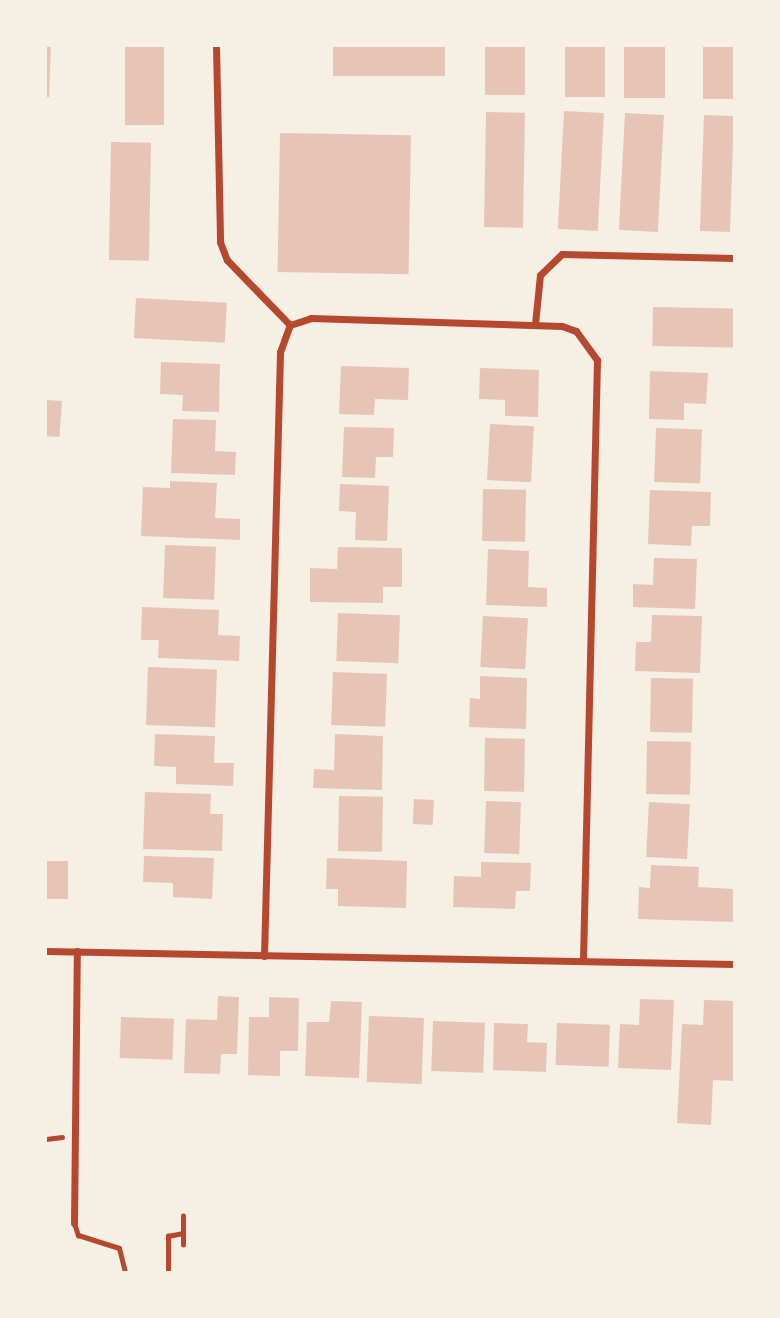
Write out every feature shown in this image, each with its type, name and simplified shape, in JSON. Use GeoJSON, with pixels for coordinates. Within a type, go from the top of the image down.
{"type":"FeatureCollection","features":[{"type":"Feature","properties":{"kind":"street"},"geometry":{"type":"LineString","coordinates":[[216,46],[220,242],[227,260],[290,325]]}},
{"type":"Feature","properties":{"kind":"street"},"geometry":{"type":"LineString","coordinates":[[535,324],[540,275],[562,254],[734,258]]}},
{"type":"Feature","properties":{"kind":"street"},"geometry":{"type":"LineString","coordinates":[[290,325],[312,318],[535,324],[576,331],[597,360],[583,960]]}},
{"type":"Feature","properties":{"kind":"street"},"geometry":{"type":"LineString","coordinates":[[264,956],[280,352],[290,325]]}},
{"type":"Feature","properties":{"kind":"street"},"geometry":{"type":"LineString","coordinates":[[46,951],[734,964]]}},
{"type":"Feature","properties":{"kind":"street"},"geometry":{"type":"LineString","coordinates":[[74,1223],[77,951]]}},
{"type":"Feature","properties":{"kind":"lane"},"geometry":{"type":"LineString","coordinates":[[74,1223],[78,1236],[119,1248],[125,1272]]}},
{"type":"Feature","properties":{"kind":"path"},"geometry":{"type":"LineString","coordinates":[[183,1216],[183,1245]]}},
{"type":"Feature","properties":{"kind":"path"},"geometry":{"type":"LineString","coordinates":[[168,1272],[168,1236],[183,1233]]}},
{"type":"Feature","properties":{"kind":"building"},"geometry":{"type":"Polygon","coordinates":[[[46,46],[51,46],[49,97],[46,97],[46,46]]]}},
{"type":"Feature","properties":{"kind":"building"},"geometry":{"type":"Polygon","coordinates":[[[125,46],[164,46],[164,125],[125,125],[125,46]]]}},
{"type":"Feature","properties":{"kind":"building"},"geometry":{"type":"Polygon","coordinates":[[[333,46],[445,46],[445,76],[333,76],[333,46]]]}},
{"type":"Feature","properties":{"kind":"building"},"geometry":{"type":"Polygon","coordinates":[[[485,46],[525,46],[525,95],[485,95],[485,46]]]}},
{"type":"Feature","properties":{"kind":"building"},"geometry":{"type":"Polygon","coordinates":[[[565,46],[605,46],[605,97],[565,97],[565,46]]]}},
{"type":"Feature","properties":{"kind":"building"},"geometry":{"type":"Polygon","coordinates":[[[624,46],[665,46],[665,98],[624,98],[624,46]]]}},
{"type":"Feature","properties":{"kind":"building"},"geometry":{"type":"Polygon","coordinates":[[[703,46],[734,46],[734,99],[703,99],[703,46]]]}},
{"type":"Feature","properties":{"kind":"building"},"geometry":{"type":"Polygon","coordinates":[[[564,111],[604,113],[598,231],[558,229],[564,111]]]}},
{"type":"Feature","properties":{"kind":"building"},"geometry":{"type":"Polygon","coordinates":[[[486,112],[525,113],[523,228],[484,227],[486,112]]]}},
{"type":"Feature","properties":{"kind":"building"},"geometry":{"type":"Polygon","coordinates":[[[625,113],[664,115],[658,232],[619,230],[625,113]]]}},
{"type":"Feature","properties":{"kind":"building"},"geometry":{"type":"Polygon","coordinates":[[[704,115],[734,116],[730,232],[700,231],[704,115]]]}},
{"type":"Feature","properties":{"kind":"building"},"geometry":{"type":"Polygon","coordinates":[[[280,133],[411,135],[409,274],[278,272],[280,133]]]}},
{"type":"Feature","properties":{"kind":"building"},"geometry":{"type":"Polygon","coordinates":[[[111,142],[151,143],[149,261],[109,260],[111,142]]]}},
{"type":"Feature","properties":{"kind":"building"},"geometry":{"type":"Polygon","coordinates":[[[136,298],[227,303],[225,343],[134,338],[136,298]]]}},
{"type":"Feature","properties":{"kind":"building"},"geometry":{"type":"Polygon","coordinates":[[[653,307],[734,308],[733,347],[652,346],[653,307]]]}},
{"type":"Feature","properties":{"kind":"building"},"geometry":{"type":"Polygon","coordinates":[[[161,362],[220,364],[219,412],[182,411],[183,395],[160,394],[161,362]]]}},
{"type":"Feature","properties":{"kind":"building"},"geometry":{"type":"Polygon","coordinates":[[[341,366],[409,368],[408,400],[375,399],[374,415],[339,414],[341,366]]]}},
{"type":"Feature","properties":{"kind":"building"},"geometry":{"type":"Polygon","coordinates":[[[480,368],[539,370],[538,417],[505,416],[505,400],[479,399],[480,368]]]}},
{"type":"Feature","properties":{"kind":"building"},"geometry":{"type":"Polygon","coordinates":[[[650,371],[708,373],[706,404],[684,403],[684,420],[649,419],[650,371]]]}},
{"type":"Feature","properties":{"kind":"building"},"geometry":{"type":"Polygon","coordinates":[[[46,400],[62,401],[59,437],[46,436],[46,400]]]}},
{"type":"Feature","properties":{"kind":"building"},"geometry":{"type":"Polygon","coordinates":[[[173,419],[216,420],[215,451],[236,452],[235,475],[171,473],[173,419]]]}},
{"type":"Feature","properties":{"kind":"building"},"geometry":{"type":"Polygon","coordinates":[[[490,424],[534,426],[531,482],[487,480],[490,424]]]}},
{"type":"Feature","properties":{"kind":"building"},"geometry":{"type":"Polygon","coordinates":[[[344,427],[394,428],[393,457],[376,457],[375,478],[342,477],[344,427]]]}},
{"type":"Feature","properties":{"kind":"building"},"geometry":{"type":"Polygon","coordinates":[[[656,428],[702,430],[700,484],[654,482],[656,428]]]}},
{"type":"Feature","properties":{"kind":"building"},"geometry":{"type":"Polygon","coordinates":[[[170,481],[217,483],[215,518],[240,519],[240,540],[141,536],[143,487],[170,488],[170,481]]]}},
{"type":"Feature","properties":{"kind":"building"},"geometry":{"type":"Polygon","coordinates":[[[340,484],[389,486],[387,541],[355,540],[356,512],[339,511],[340,484]]]}},
{"type":"Feature","properties":{"kind":"building"},"geometry":{"type":"Polygon","coordinates":[[[483,489],[526,490],[525,542],[482,541],[483,489]]]}},
{"type":"Feature","properties":{"kind":"building"},"geometry":{"type":"Polygon","coordinates":[[[650,490],[711,492],[710,526],[692,526],[691,546],[648,544],[650,490]]]}},
{"type":"Feature","properties":{"kind":"building"},"geometry":{"type":"Polygon","coordinates":[[[165,545],[216,547],[214,600],[163,598],[165,545]]]}},
{"type":"Feature","properties":{"kind":"building"},"geometry":{"type":"Polygon","coordinates":[[[338,547],[402,548],[402,587],[383,587],[383,603],[310,602],[310,568],[337,569],[338,547]]]}},
{"type":"Feature","properties":{"kind":"building"},"geometry":{"type":"Polygon","coordinates":[[[488,549],[529,551],[528,587],[547,588],[547,607],[486,605],[488,549]]]}},
{"type":"Feature","properties":{"kind":"building"},"geometry":{"type":"Polygon","coordinates":[[[654,558],[697,559],[695,609],[633,607],[633,584],[653,585],[654,558]]]}},
{"type":"Feature","properties":{"kind":"building"},"geometry":{"type":"Polygon","coordinates":[[[142,607],[219,610],[218,635],[240,636],[239,661],[158,658],[159,640],[141,640],[142,607]]]}},
{"type":"Feature","properties":{"kind":"building"},"geometry":{"type":"Polygon","coordinates":[[[338,613],[400,615],[398,663],[336,661],[338,613]]]}},
{"type":"Feature","properties":{"kind":"building"},"geometry":{"type":"Polygon","coordinates":[[[652,615],[702,616],[700,673],[635,671],[636,642],[651,642],[652,615]]]}},
{"type":"Feature","properties":{"kind":"building"},"geometry":{"type":"Polygon","coordinates":[[[483,616],[528,618],[525,669],[480,667],[483,616]]]}},
{"type":"Feature","properties":{"kind":"building"},"geometry":{"type":"Polygon","coordinates":[[[148,667],[217,669],[215,727],[146,725],[148,667]]]}},
{"type":"Feature","properties":{"kind":"building"},"geometry":{"type":"Polygon","coordinates":[[[333,672],[387,674],[385,727],[331,725],[333,672]]]}},
{"type":"Feature","properties":{"kind":"building"},"geometry":{"type":"Polygon","coordinates":[[[480,676],[527,678],[526,729],[469,727],[470,698],[480,699],[480,676]]]}},
{"type":"Feature","properties":{"kind":"building"},"geometry":{"type":"Polygon","coordinates":[[[651,678],[693,679],[692,733],[650,732],[651,678]]]}},
{"type":"Feature","properties":{"kind":"building"},"geometry":{"type":"Polygon","coordinates":[[[155,734],[215,736],[214,763],[234,763],[233,786],[176,784],[176,767],[154,766],[155,734]]]}},
{"type":"Feature","properties":{"kind":"building"},"geometry":{"type":"Polygon","coordinates":[[[335,734],[383,736],[382,790],[313,788],[314,769],[334,770],[335,734]]]}},
{"type":"Feature","properties":{"kind":"building"},"geometry":{"type":"Polygon","coordinates":[[[485,738],[525,739],[524,792],[484,791],[485,738]]]}},
{"type":"Feature","properties":{"kind":"building"},"geometry":{"type":"Polygon","coordinates":[[[647,741],[691,742],[690,795],[646,794],[647,741]]]}},
{"type":"Feature","properties":{"kind":"building"},"geometry":{"type":"Polygon","coordinates":[[[145,792],[211,794],[210,814],[223,814],[222,851],[143,849],[145,792]]]}},
{"type":"Feature","properties":{"kind":"building"},"geometry":{"type":"Polygon","coordinates":[[[339,796],[383,797],[382,852],[338,851],[339,796]]]}},
{"type":"Feature","properties":{"kind":"building"},"geometry":{"type":"Polygon","coordinates":[[[414,799],[434,800],[433,825],[413,824],[414,799]]]}},
{"type":"Feature","properties":{"kind":"building"},"geometry":{"type":"Polygon","coordinates":[[[486,801],[521,802],[519,854],[484,853],[486,801]]]}},
{"type":"Feature","properties":{"kind":"building"},"geometry":{"type":"Polygon","coordinates":[[[649,802],[690,804],[687,859],[646,857],[649,802]]]}},
{"type":"Feature","properties":{"kind":"building"},"geometry":{"type":"Polygon","coordinates":[[[144,856],[214,858],[212,899],[173,897],[173,883],[143,882],[144,856]]]}},
{"type":"Feature","properties":{"kind":"building"},"geometry":{"type":"Polygon","coordinates":[[[327,858],[407,861],[406,908],[338,906],[338,889],[326,889],[327,858]]]}},
{"type":"Feature","properties":{"kind":"building"},"geometry":{"type":"Polygon","coordinates":[[[46,861],[68,861],[68,899],[46,899],[46,861]]]}},
{"type":"Feature","properties":{"kind":"building"},"geometry":{"type":"Polygon","coordinates":[[[481,862],[531,863],[530,891],[516,891],[515,909],[453,907],[454,876],[481,877],[481,862]]]}},
{"type":"Feature","properties":{"kind":"building"},"geometry":{"type":"Polygon","coordinates":[[[651,865],[699,867],[698,887],[734,889],[734,922],[638,919],[639,887],[650,888],[651,865]]]}},
{"type":"Feature","properties":{"kind":"building"},"geometry":{"type":"Polygon","coordinates":[[[218,996],[239,997],[237,1054],[221,1054],[220,1074],[184,1073],[186,1019],[217,1020],[218,996]]]}},
{"type":"Feature","properties":{"kind":"building"},"geometry":{"type":"Polygon","coordinates":[[[269,997],[299,998],[298,1051],[280,1051],[280,1076],[248,1075],[249,1017],[269,1017],[269,997]]]}},
{"type":"Feature","properties":{"kind":"building"},"geometry":{"type":"Polygon","coordinates":[[[640,999],[674,1000],[671,1070],[618,1068],[620,1024],[639,1025],[640,999]]]}},
{"type":"Feature","properties":{"kind":"building"},"geometry":{"type":"Polygon","coordinates":[[[704,1000],[734,1001],[734,1081],[713,1080],[711,1125],[677,1123],[682,1024],[703,1025],[704,1000]]]}},
{"type":"Feature","properties":{"kind":"building"},"geometry":{"type":"Polygon","coordinates":[[[331,1001],[362,1002],[359,1078],[305,1076],[307,1022],[329,1022],[331,1001]]]}},
{"type":"Feature","properties":{"kind":"building"},"geometry":{"type":"Polygon","coordinates":[[[369,1016],[424,1018],[422,1084],[367,1082],[369,1016]]]}},
{"type":"Feature","properties":{"kind":"building"},"geometry":{"type":"Polygon","coordinates":[[[121,1017],[174,1019],[173,1060],[120,1058],[121,1017]]]}},
{"type":"Feature","properties":{"kind":"building"},"geometry":{"type":"Polygon","coordinates":[[[433,1021],[485,1023],[483,1073],[431,1071],[433,1021]]]}},
{"type":"Feature","properties":{"kind":"building"},"geometry":{"type":"Polygon","coordinates":[[[494,1023],[528,1024],[527,1042],[547,1043],[546,1072],[493,1070],[494,1023]]]}},
{"type":"Feature","properties":{"kind":"building"},"geometry":{"type":"Polygon","coordinates":[[[557,1023],[610,1025],[609,1067],[556,1065],[557,1023]]]}}]}
